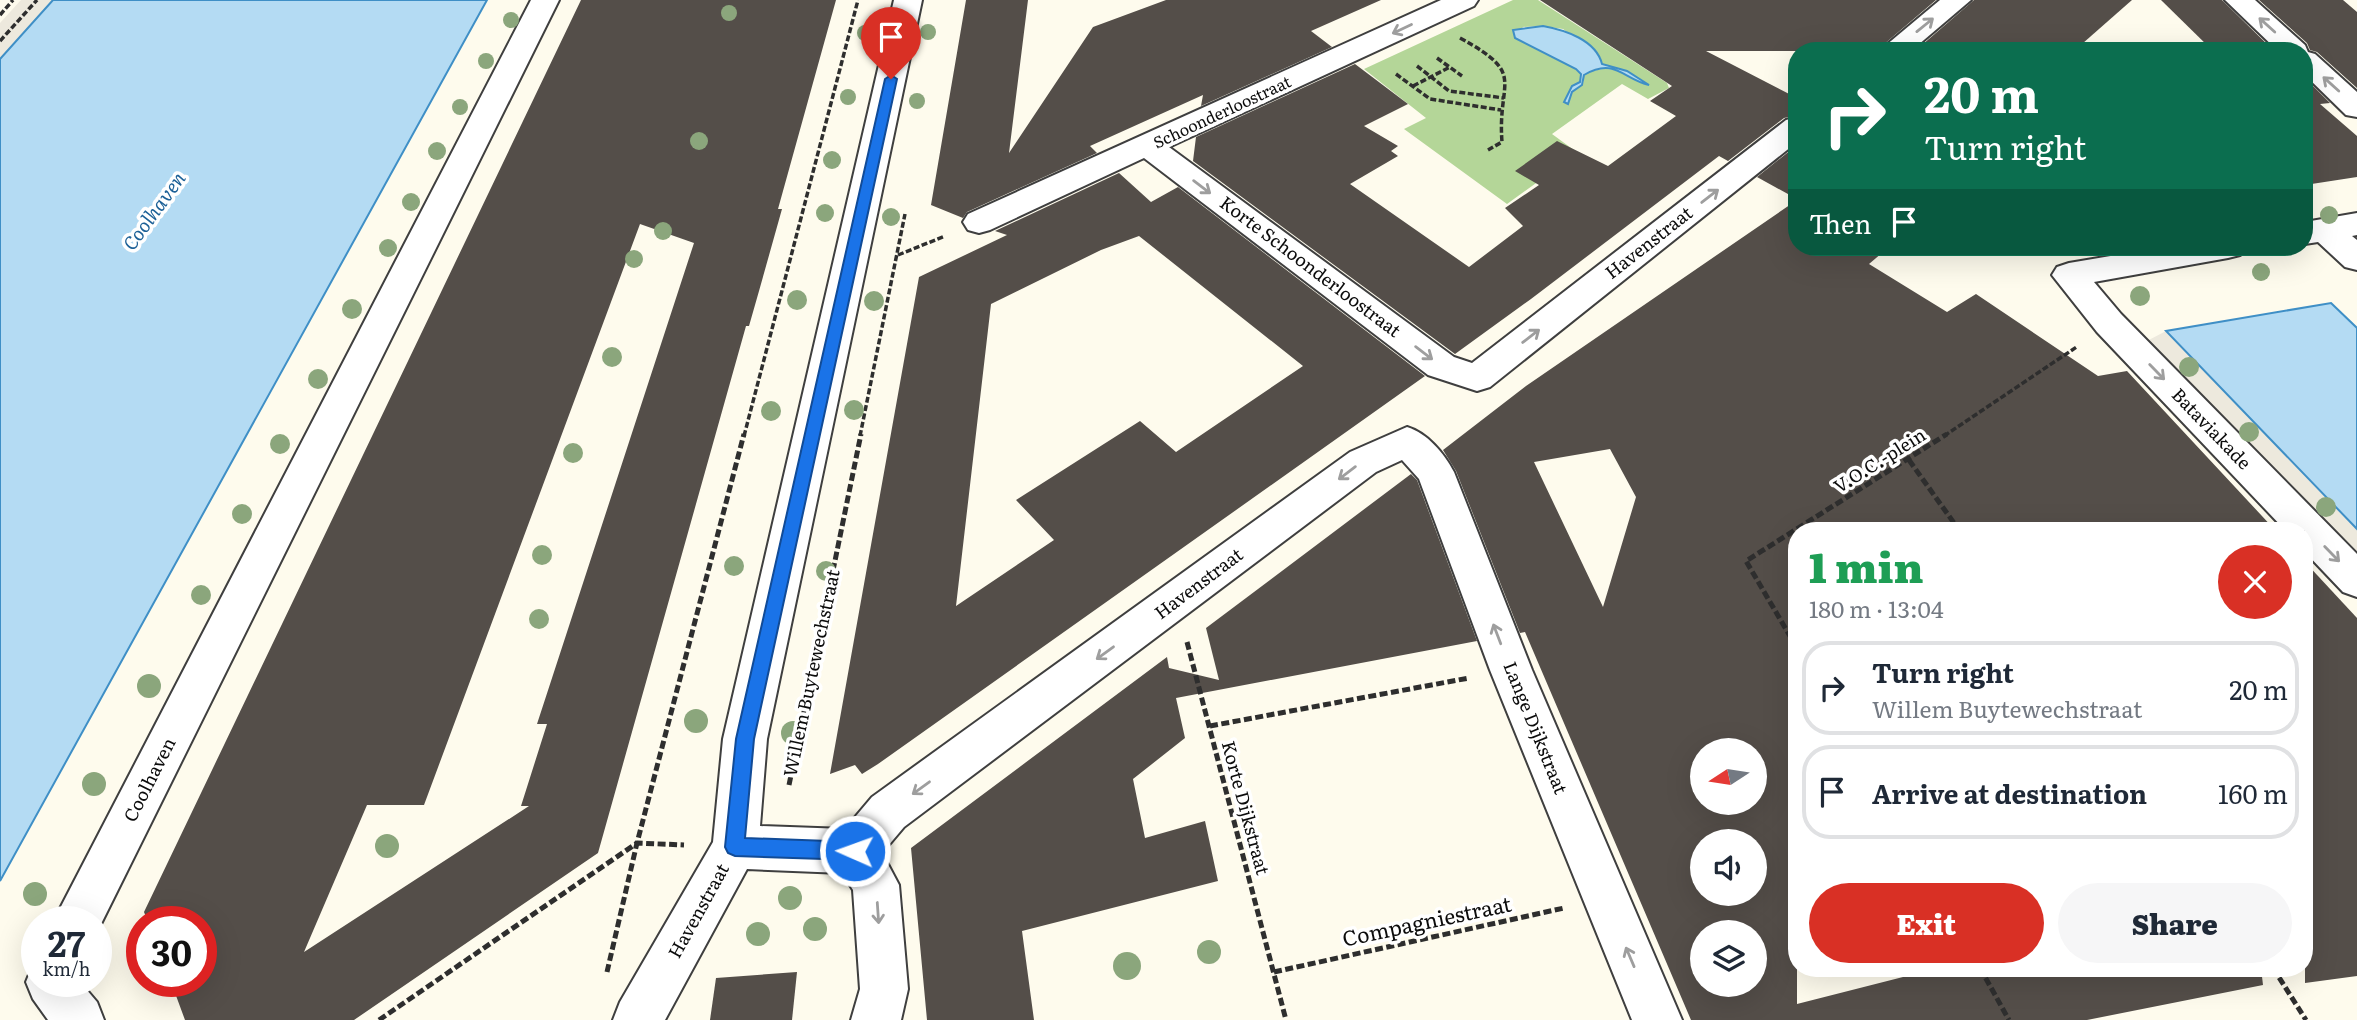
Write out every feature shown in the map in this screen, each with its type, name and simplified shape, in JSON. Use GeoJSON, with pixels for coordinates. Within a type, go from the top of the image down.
{"type":"FeatureCollection","features":[{"type":"Feature","properties":{"kind":"street","name":"Coolhaven"},"geometry":{"type":"LineString","coordinates":[[86,906],[545,0]]}},
{"type":"Feature","properties":{"kind":"street"},"geometry":{"type":"LineString","coordinates":[[735,847],[745,739],[908,0]]}},
{"type":"Feature","properties":{"kind":"street","name":"Schoonderloostraat"},"geometry":{"type":"LineString","coordinates":[[979,222],[1464,0]]}},
{"type":"Feature","properties":{"kind":"street"},"geometry":{"type":"LineString","coordinates":[[1904,42],[1957,0]]}},
{"type":"Feature","properties":{"kind":"street"},"geometry":{"type":"LineString","coordinates":[[2239,0],[2285,42]]}},
{"type":"Feature","properties":{"kind":"street"},"geometry":{"type":"LineString","coordinates":[[2313,67],[2357,107]]}},
{"type":"Feature","properties":{"kind":"street","name":"Havenstraat"},"geometry":{"type":"LineString","coordinates":[[1477,378],[1788,134]]}},
{"type":"Feature","properties":{"kind":"street","name":"Korte Schoonderloostraat"},"geometry":{"type":"LineString","coordinates":[[1148,146],[1441,366],[1477,378]]}},
{"type":"Feature","properties":{"kind":"street"},"geometry":{"type":"LineString","coordinates":[[2315,231],[2357,224]]}},
{"type":"Feature","properties":{"kind":"street"},"geometry":{"type":"LineString","coordinates":[[2315,231],[2357,259]]}},
{"type":"Feature","properties":{"kind":"street","name":"Bataviakade"},"geometry":{"type":"LineString","coordinates":[[2177,256],[2069,275],[2109,323],[2301,522]]}},
{"type":"Feature","properties":{"kind":"street","name":"Havenstraat"},"geometry":{"type":"LineString","coordinates":[[638,1020],[735,847],[855,851],[888,812],[1363,462],[1407,441]]}},
{"type":"Feature","properties":{"kind":"street","name":"Lange Dijkstraat"},"geometry":{"type":"LineString","coordinates":[[1407,441],[1435,472],[1511,670],[1657,1020]]}},
{"type":"Feature","properties":{"kind":"street","name":"Bataviakade"},"geometry":{"type":"LineString","coordinates":[[2313,534],[2357,580]]}},
{"type":"Feature","properties":{"kind":"street"},"geometry":{"type":"LineString","coordinates":[[855,851],[876,885],[884,989],[876,1020]]}},
{"type":"Feature","properties":{"kind":"street"},"geometry":{"type":"LineString","coordinates":[[61,997],[79,1020]]}},
{"type":"Feature","properties":{"kind":"path"},"geometry":{"type":"LineString","coordinates":[[0,15],[13,0]]}},
{"type":"Feature","properties":{"kind":"path"},"geometry":{"type":"LineString","coordinates":[[0,41],[37,0]]}},
{"type":"Feature","properties":{"kind":"path"},"geometry":{"type":"LineString","coordinates":[[606,979],[637,843],[858,0]]}},
{"type":"Feature","properties":{"kind":"path"},"geometry":{"type":"LineString","coordinates":[[1429,17],[1454,36],[1494,56],[1505,71],[1508,85],[1501,110],[1502,142],[1488,150]]}},
{"type":"Feature","properties":{"kind":"path"},"geometry":{"type":"LineString","coordinates":[[1437,58],[1462,76]]}},
{"type":"Feature","properties":{"kind":"path"},"geometry":{"type":"LineString","coordinates":[[1417,66],[1449,91],[1504,98]]}},
{"type":"Feature","properties":{"kind":"path"},"geometry":{"type":"LineString","coordinates":[[1413,86],[1450,68]]}},
{"type":"Feature","properties":{"kind":"path"},"geometry":{"type":"LineString","coordinates":[[1396,74],[1430,99],[1501,110]]}},
{"type":"Feature","properties":{"kind":"path","name":"Willem Buytewechstraat"},"geometry":{"type":"LineString","coordinates":[[786,789],[795,764],[907,202]]}},
{"type":"Feature","properties":{"kind":"path"},"geometry":{"type":"LineString","coordinates":[[897,255],[979,222]]}},
{"type":"Feature","properties":{"kind":"path","name":"V.O.C.-plein"},"geometry":{"type":"LineString","coordinates":[[1809,522],[1909,460],[2109,323]]}},
{"type":"Feature","properties":{"kind":"path"},"geometry":{"type":"LineString","coordinates":[[1909,460],[1953,522]]}},
{"type":"Feature","properties":{"kind":"path","name":"V.O.C.-plein"},"geometry":{"type":"LineString","coordinates":[[1788,535],[1746,561],[1788,633]]}},
{"type":"Feature","properties":{"kind":"path","name":"Korte Dijkstraat"},"geometry":{"type":"LineString","coordinates":[[1160,613],[1189,643],[1286,1020]]}},
{"type":"Feature","properties":{"kind":"path"},"geometry":{"type":"LineString","coordinates":[[1210,726],[1458,680]]}},
{"type":"Feature","properties":{"kind":"path"},"geometry":{"type":"LineString","coordinates":[[379,1020],[637,843]]}},
{"type":"Feature","properties":{"kind":"path","name":"Compagniestraat"},"geometry":{"type":"LineString","coordinates":[[1274,972],[1550,911]]}},
{"type":"Feature","properties":{"kind":"path"},"geometry":{"type":"LineString","coordinates":[[1985,977],[2010,1020]]}},
{"type":"Feature","properties":{"kind":"path"},"geometry":{"type":"LineString","coordinates":[[2279,977],[2306,1020]]}},
{"type":"Feature","properties":{"kind":"green space"},"geometry":{"type":"Polygon","coordinates":[[[1513,0],[1538,0],[1667,83],[1669,88],[1648,99],[1622,84],[1552,134],[1578,153],[1507,204],[1404,129],[1426,118],[1364,69],[1513,0]],[[1522,27],[1581,74],[1580,82],[1572,86],[1564,102],[1568,104],[1572,92],[1583,84],[1584,75],[1600,69],[1616,70],[1646,85],[1627,71],[1602,64],[1600,57],[1563,29],[1522,27]]]}},
{"type":"Feature","properties":{"kind":"shaded area"},"geometry":{"type":"Polygon","coordinates":[[[21,0],[53,0],[0,59],[0,23],[21,0]]]}},
{"type":"Feature","properties":{"kind":"shaded area"},"geometry":{"type":"Polygon","coordinates":[[[2166,331],[2357,529],[2357,565],[2145,342],[2166,331]]]}},
{"type":"Feature","properties":{"kind":"water"},"geometry":{"type":"Polygon","coordinates":[[[53,0],[487,0],[0,881],[0,59],[53,0]]]}},
{"type":"Feature","properties":{"kind":"water"},"geometry":{"type":"Polygon","coordinates":[[[1543,26],[1579,38],[1593,48],[1602,64],[1627,71],[1649,85],[1618,71],[1604,68],[1584,75],[1582,85],[1572,92],[1568,104],[1564,102],[1572,86],[1580,82],[1581,74],[1515,38],[1513,30],[1543,26]]]}},
{"type":"Feature","properties":{"kind":"water"},"geometry":{"type":"Polygon","coordinates":[[[2331,303],[2357,328],[2357,529],[2166,331],[2331,303]]]}},
{"type":"Feature","properties":{"kind":"building"},"geometry":{"type":"Polygon","coordinates":[[[581,0],[836,0],[778,209],[782,209],[749,326],[746,326],[598,853],[354,1020],[185,1020],[177,997],[217,997],[217,906],[147,906],[581,0]],[[640,224],[424,805],[367,805],[304,952],[529,806],[521,806],[547,724],[537,724],[694,243],[640,224]]]}},
{"type":"Feature","properties":{"kind":"building"},"geometry":{"type":"Polygon","coordinates":[[[966,0],[1028,0],[1009,153],[1093,27],[1166,0],[1381,0],[1311,31],[1332,47],[1201,106],[1203,95],[1090,146],[1097,153],[967,212],[963,218],[931,205],[966,0]]]}},
{"type":"Feature","properties":{"kind":"building"},"geometry":{"type":"Polygon","coordinates":[[[1540,0],[1936,0],[1887,42],[1788,42],[1788,51],[1706,51],[1788,93],[1788,117],[1728,161],[1719,156],[1455,354],[1193,161],[1196,137],[1355,64],[1408,104],[1364,126],[1398,146],[1391,151],[1398,156],[1350,184],[1469,267],[1523,226],[1505,208],[1539,185],[1515,171],[1557,141],[1608,166],[1676,116],[1650,101],[1672,86],[1540,0]]]}},
{"type":"Feature","properties":{"kind":"building"},"geometry":{"type":"Polygon","coordinates":[[[1974,0],[2132,0],[2084,42],[1925,42],[1974,0]]]}},
{"type":"Feature","properties":{"kind":"building"},"geometry":{"type":"Polygon","coordinates":[[[2161,0],[2222,0],[2265,42],[2204,42],[2161,0]]]}},
{"type":"Feature","properties":{"kind":"building"},"geometry":{"type":"Polygon","coordinates":[[[2259,0],[2343,0],[2357,12],[2357,88],[2313,51],[2313,42],[2306,42],[2259,0]]]}},
{"type":"Feature","properties":{"kind":"building"},"geometry":{"type":"Polygon","coordinates":[[[2313,86],[2330,103],[2320,104],[2357,136],[2357,177],[2313,184],[2313,86]]]}},
{"type":"Feature","properties":{"kind":"building"},"geometry":{"type":"Polygon","coordinates":[[[1788,152],[1788,194],[1757,177],[1788,152]]]}},
{"type":"Feature","properties":{"kind":"building"},"geometry":{"type":"Polygon","coordinates":[[[1119,173],[1151,202],[1178,187],[1425,376],[878,764],[862,774],[855,765],[830,774],[919,277],[1007,235],[995,231],[1119,173]],[[1139,236],[1101,250],[991,304],[956,606],[1054,540],[1016,500],[1140,421],[1176,452],[1303,366],[1139,236]]]}},
{"type":"Feature","properties":{"kind":"building"},"geometry":{"type":"Polygon","coordinates":[[[1788,206],[1788,256],[1878,256],[1869,264],[1947,312],[1976,294],[2098,376],[2127,371],[2268,522],[1788,522],[1788,977],[1797,977],[1797,1004],[1903,977],[2262,977],[2263,985],[2087,1020],[1691,1020],[1525,632],[1520,633],[1456,471],[1443,450],[1526,386],[1788,206]],[[1610,449],[1534,462],[1603,607],[1636,497],[1610,449]]]}},
{"type":"Feature","properties":{"kind":"building"},"geometry":{"type":"Polygon","coordinates":[[[1411,474],[1417,480],[1477,641],[1176,698],[1185,738],[1133,779],[1145,838],[1205,821],[1218,881],[1022,931],[1034,1020],[927,1020],[911,848],[1167,657],[1169,668],[1219,680],[1206,628],[1411,474]]]}},
{"type":"Feature","properties":{"kind":"building"},"geometry":{"type":"Polygon","coordinates":[[[2313,571],[2357,618],[2357,976],[2305,983],[2305,977],[2313,977],[2313,571]]]}},
{"type":"Feature","properties":{"kind":"building"},"geometry":{"type":"Polygon","coordinates":[[[797,972],[792,1020],[710,1020],[716,978],[797,972]]]}},
{"type":"Feature","properties":{"kind":"route"},"geometry":{"type":"LineString","coordinates":[[855,851],[735,847],[745,739],[891,79]]}}]}
